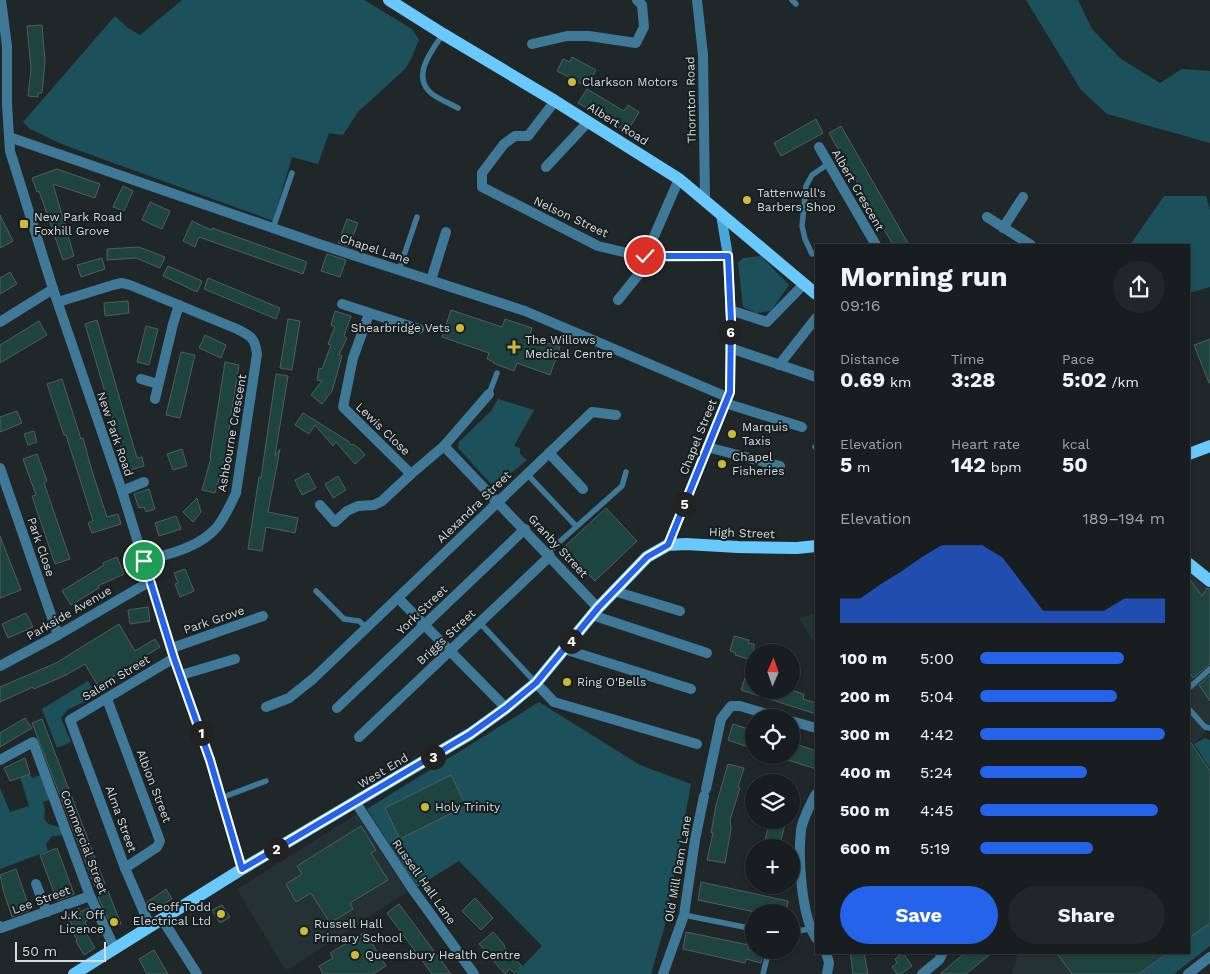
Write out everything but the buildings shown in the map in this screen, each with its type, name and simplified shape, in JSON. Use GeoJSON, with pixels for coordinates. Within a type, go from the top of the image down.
{"type":"FeatureCollection","features":[{"type":"Feature","properties":{"kind":"main road","name":"Albert Road"},"geometry":{"type":"LineString","coordinates":[[392,1],[443,34],[555,100],[679,179],[815,293]]}},
{"type":"Feature","properties":{"kind":"main road"},"geometry":{"type":"LineString","coordinates":[[1190,454],[1210,446]]}},
{"type":"Feature","properties":{"kind":"main road","name":"High Street"},"geometry":{"type":"LineString","coordinates":[[668,545],[797,548],[815,546]]}},
{"type":"Feature","properties":{"kind":"main road","name":"West End"},"geometry":{"type":"LineString","coordinates":[[74,974],[242,869],[470,734],[506,708],[536,683],[595,612],[647,557],[668,545]]}},
{"type":"Feature","properties":{"kind":"main road"},"geometry":{"type":"LineString","coordinates":[[1190,565],[1210,581]]}},
{"type":"Feature","properties":{"kind":"street","name":"New Park Road"},"geometry":{"type":"LineString","coordinates":[[1,0],[7,46],[9,137],[5,150],[122,491],[149,582],[221,798],[242,869]]}},
{"type":"Feature","properties":{"kind":"street"},"geometry":{"type":"LineString","coordinates":[[532,44],[567,36],[589,36],[638,47],[644,27],[642,5],[637,0]]}},
{"type":"Feature","properties":{"kind":"street","name":"Thornton Road"},"geometry":{"type":"LineString","coordinates":[[697,0],[703,55],[704,200]]}},
{"type":"Feature","properties":{"kind":"street","name":"Nelson Street"},"geometry":{"type":"LineString","coordinates":[[555,100],[528,136],[515,136],[504,144],[482,173],[482,187],[598,246],[645,256],[728,256]]}},
{"type":"Feature","properties":{"kind":"street"},"geometry":{"type":"LineString","coordinates":[[546,167],[588,122]]}},
{"type":"Feature","properties":{"kind":"street","name":"Chapel Lane"},"geometry":{"type":"LineString","coordinates":[[9,137],[273,228],[525,311],[726,400],[802,427]]}},
{"type":"Feature","properties":{"kind":"street","name":"Albert Crescent"},"geometry":{"type":"LineString","coordinates":[[819,147],[875,244]]}},
{"type":"Feature","properties":{"kind":"street"},"geometry":{"type":"LineString","coordinates":[[618,300],[639,274],[679,179]]}},
{"type":"Feature","properties":{"kind":"street"},"geometry":{"type":"LineString","coordinates":[[1003,228],[1023,197]]}},
{"type":"Feature","properties":{"kind":"street","name":"Chapel Street"},"geometry":{"type":"LineString","coordinates":[[668,545],[730,392],[728,256],[721,215]]}},
{"type":"Feature","properties":{"kind":"street"},"geometry":{"type":"LineString","coordinates":[[987,217],[1029,244]]}},
{"type":"Feature","properties":{"kind":"street"},"geometry":{"type":"LineString","coordinates":[[431,280],[446,232]]}},
{"type":"Feature","properties":{"kind":"street","name":"Ashbourne Crescent"},"geometry":{"type":"LineString","coordinates":[[58,302],[122,283],[180,305],[248,335],[256,342],[258,354],[236,493],[229,508],[217,527],[202,540],[184,550],[144,561]]}},
{"type":"Feature","properties":{"kind":"street"},"geometry":{"type":"LineString","coordinates":[[730,310],[767,322],[804,284]]}},
{"type":"Feature","properties":{"kind":"street"},"geometry":{"type":"LineString","coordinates":[[0,322],[53,289]]}},
{"type":"Feature","properties":{"kind":"street"},"geometry":{"type":"LineString","coordinates":[[342,304],[419,329]]}},
{"type":"Feature","properties":{"kind":"street"},"geometry":{"type":"LineString","coordinates":[[155,398],[180,305]]}},
{"type":"Feature","properties":{"kind":"street","name":"Lewis Close"},"geometry":{"type":"LineString","coordinates":[[369,314],[353,358],[343,407],[411,474]]}},
{"type":"Feature","properties":{"kind":"street"},"geometry":{"type":"LineString","coordinates":[[779,365],[815,319]]}},
{"type":"Feature","properties":{"kind":"street"},"geometry":{"type":"LineString","coordinates":[[730,348],[815,377]]}},
{"type":"Feature","properties":{"kind":"street"},"geometry":{"type":"LineString","coordinates":[[141,379],[158,384]]}},
{"type":"Feature","properties":{"kind":"street"},"geometry":{"type":"LineString","coordinates":[[320,505],[335,522],[347,511],[358,506],[374,505],[382,501],[444,446],[489,394]]}},
{"type":"Feature","properties":{"kind":"street","name":"Alexandra Street"},"geometry":{"type":"LineString","coordinates":[[266,707],[289,698],[314,678],[592,412],[616,416]]}},
{"type":"Feature","properties":{"kind":"street","name":"Granby Street"},"geometry":{"type":"LineString","coordinates":[[444,446],[549,554],[595,612]]}},
{"type":"Feature","properties":{"kind":"street"},"geometry":{"type":"LineString","coordinates":[[707,447],[780,466]]}},
{"type":"Feature","properties":{"kind":"street"},"geometry":{"type":"LineString","coordinates":[[549,453],[583,489]]}},
{"type":"Feature","properties":{"kind":"street","name":"Park Close"},"geometry":{"type":"LineString","coordinates":[[0,468],[58,634]]}},
{"type":"Feature","properties":{"kind":"street"},"geometry":{"type":"LineString","coordinates":[[122,491],[144,482]]}},
{"type":"Feature","properties":{"kind":"street","name":"York Street"},"geometry":{"type":"LineString","coordinates":[[338,708],[525,529]]}},
{"type":"Feature","properties":{"kind":"street","name":"Briggs Street"},"geometry":{"type":"LineString","coordinates":[[359,737],[480,623],[549,554]]}},
{"type":"Feature","properties":{"kind":"street","name":"Parkside Avenue"},"geometry":{"type":"LineString","coordinates":[[0,666],[149,582]]}},
{"type":"Feature","properties":{"kind":"street"},"geometry":{"type":"LineString","coordinates":[[614,592],[680,611]]}},
{"type":"Feature","properties":{"kind":"street"},"geometry":{"type":"LineString","coordinates":[[398,598],[506,708]]}},
{"type":"Feature","properties":{"kind":"street"},"geometry":{"type":"LineString","coordinates":[[595,612],[707,653]]}},
{"type":"Feature","properties":{"kind":"street","name":"Park Grove"},"geometry":{"type":"LineString","coordinates":[[173,653],[263,616]]}},
{"type":"Feature","properties":{"kind":"street"},"geometry":{"type":"LineString","coordinates":[[564,649],[690,689]]}},
{"type":"Feature","properties":{"kind":"street","name":"Salem Street"},"geometry":{"type":"LineString","coordinates":[[70,720],[107,699],[173,653]]}},
{"type":"Feature","properties":{"kind":"street"},"geometry":{"type":"LineString","coordinates":[[181,675],[235,659]]}},
{"type":"Feature","properties":{"kind":"street"},"geometry":{"type":"LineString","coordinates":[[536,683],[554,702],[697,744]]}},
{"type":"Feature","properties":{"kind":"street","name":"Albion Street"},"geometry":{"type":"LineString","coordinates":[[107,699],[160,841],[157,848],[125,868]]}},
{"type":"Feature","properties":{"kind":"street","name":"Old Mill Dam Lane"},"geometry":{"type":"LineString","coordinates":[[663,974],[684,915],[695,840],[721,719],[731,706],[750,709]]}},
{"type":"Feature","properties":{"kind":"street","name":"Alma Street"},"geometry":{"type":"LineString","coordinates":[[70,720],[125,868],[150,926]]}},
{"type":"Feature","properties":{"kind":"street"},"geometry":{"type":"LineString","coordinates":[[800,724],[815,728]]}},
{"type":"Feature","properties":{"kind":"street","name":"Commercial Street"},"geometry":{"type":"LineString","coordinates":[[0,760],[33,742],[90,896],[115,949]]}},
{"type":"Feature","properties":{"kind":"street"},"geometry":{"type":"LineString","coordinates":[[815,796],[801,829],[800,867],[810,928],[815,936]]}},
{"type":"Feature","properties":{"kind":"street","name":"Russell Hall Lane"},"geometry":{"type":"LineString","coordinates":[[356,803],[410,887],[474,974]]}},
{"type":"Feature","properties":{"kind":"street"},"geometry":{"type":"LineString","coordinates":[[36,884],[47,912]]}},
{"type":"Feature","properties":{"kind":"street","name":"Lee Street"},"geometry":{"type":"LineString","coordinates":[[0,927],[90,896]]}},
{"type":"Feature","properties":{"kind":"street"},"geometry":{"type":"LineString","coordinates":[[162,919],[197,974]]}},
{"type":"Feature","properties":{"kind":"street"},"geometry":{"type":"LineString","coordinates":[[827,954],[829,962],[827,974]]}},
{"type":"Feature","properties":{"kind":"street"},"geometry":{"type":"LineString","coordinates":[[922,974],[939,960],[942,954]]}},
{"type":"Feature","properties":{"kind":"street"},"geometry":{"type":"LineString","coordinates":[[1188,974],[1210,957]]}},
{"type":"Feature","properties":{"kind":"lane"},"geometry":{"type":"LineString","coordinates":[[443,34],[429,56],[423,70],[422,80],[430,92],[458,108]]}},
{"type":"Feature","properties":{"kind":"lane"},"geometry":{"type":"LineString","coordinates":[[812,254],[802,226],[806,186],[812,175],[828,164]]}},
{"type":"Feature","properties":{"kind":"lane"},"geometry":{"type":"LineString","coordinates":[[273,228],[292,173]]}},
{"type":"Feature","properties":{"kind":"lane"},"geometry":{"type":"LineString","coordinates":[[399,270],[417,217]]}},
{"type":"Feature","properties":{"kind":"lane"},"geometry":{"type":"LineString","coordinates":[[489,394],[497,373]]}},
{"type":"Feature","properties":{"kind":"lane"},"geometry":{"type":"LineString","coordinates":[[549,554],[576,526],[622,486],[626,472]]}},
{"type":"Feature","properties":{"kind":"lane"},"geometry":{"type":"LineString","coordinates":[[527,474],[576,526]]}},
{"type":"Feature","properties":{"kind":"lane"},"geometry":{"type":"LineString","coordinates":[[316,591],[344,619],[359,621],[368,628]]}},
{"type":"Feature","properties":{"kind":"lane"},"geometry":{"type":"LineString","coordinates":[[480,623],[536,683]]}},
{"type":"Feature","properties":{"kind":"lane"},"geometry":{"type":"LineString","coordinates":[[1190,687],[1210,669]]}},
{"type":"Feature","properties":{"kind":"lane"},"geometry":{"type":"LineString","coordinates":[[1190,710],[1205,727],[1210,728]]}},
{"type":"Feature","properties":{"kind":"lane"},"geometry":{"type":"LineString","coordinates":[[221,798],[266,781]]}},
{"type":"Feature","properties":{"kind":"lane"},"geometry":{"type":"LineString","coordinates":[[684,915],[745,927]]}},
{"type":"Feature","properties":{"kind":"lane"},"geometry":{"type":"LineString","coordinates":[[800,930],[810,928]]}},
{"type":"Feature","properties":{"kind":"lane"},"geometry":{"type":"LineString","coordinates":[[763,974],[767,959]]}},
{"type":"Feature","properties":{"kind":"shaded area"},"geometry":{"type":"Polygon","coordinates":[[[182,0],[364,0],[412,29],[419,40],[406,68],[358,112],[343,135],[329,133],[318,164],[292,157],[273,221],[64,145],[30,129],[23,122],[115,16],[128,28],[140,35],[182,0]]]}},
{"type":"Feature","properties":{"kind":"shaded area"},"geometry":{"type":"Polygon","coordinates":[[[1026,0],[1078,0],[1092,29],[1121,59],[1160,83],[1182,69],[1210,71],[1210,143],[1107,114],[1081,90],[1026,0]]]}},
{"type":"Feature","properties":{"kind":"shaded area"},"geometry":{"type":"Polygon","coordinates":[[[1164,196],[1206,196],[1210,210],[1210,287],[1190,293],[1190,244],[1131,244],[1164,196]]]}},
{"type":"Feature","properties":{"kind":"shaded area"},"geometry":{"type":"Polygon","coordinates":[[[761,256],[789,285],[771,311],[756,313],[743,307],[738,263],[743,258],[761,256]]]}},
{"type":"Feature","properties":{"kind":"shaded area"},"geometry":{"type":"Polygon","coordinates":[[[498,399],[534,410],[514,446],[520,448],[520,454],[527,460],[497,485],[490,483],[458,448],[459,442],[491,411],[498,399]]]}},
{"type":"Feature","properties":{"kind":"shaded area"},"geometry":{"type":"Polygon","coordinates":[[[1190,574],[1210,590],[1210,727],[1194,744],[1210,768],[1210,923],[1190,937],[1190,574]]]}},
{"type":"Feature","properties":{"kind":"shaded area"},"geometry":{"type":"Polygon","coordinates":[[[815,613],[815,644],[799,618],[815,613]]]}},
{"type":"Feature","properties":{"kind":"shaded area"},"geometry":{"type":"Polygon","coordinates":[[[88,681],[97,696],[67,710],[61,718],[71,742],[57,748],[42,709],[88,681]]]}},
{"type":"Feature","properties":{"kind":"shaded area"},"geometry":{"type":"Polygon","coordinates":[[[539,702],[640,765],[691,784],[665,925],[651,974],[515,974],[542,946],[459,861],[417,887],[367,809],[539,702]]]}},
{"type":"Feature","properties":{"kind":"shaded area"},"geometry":{"type":"Polygon","coordinates":[[[1205,738],[1210,740],[1210,768],[1194,744],[1205,738]]]}},
{"type":"Feature","properties":{"kind":"shaded area"},"geometry":{"type":"Polygon","coordinates":[[[30,774],[32,778],[41,775],[49,800],[43,802],[45,810],[44,819],[48,824],[59,827],[64,835],[52,836],[46,844],[48,851],[0,869],[0,788],[10,812],[29,806],[20,777],[30,774]]]}},
{"type":"Feature","properties":{"kind":"shaded area","name":"Russell Hall Primary School"},"geometry":{"type":"Polygon","coordinates":[[[357,814],[407,892],[286,971],[237,889],[357,814]]]}},
{"type":"Feature","properties":{"kind":"shaded area"},"geometry":{"type":"Polygon","coordinates":[[[1210,923],[1210,946],[1174,974],[1139,974],[1168,954],[1190,954],[1190,937],[1210,923]]]}},
{"type":"Feature","properties":{"kind":"shaded area"},"geometry":{"type":"Polygon","coordinates":[[[1015,954],[1168,954],[1139,974],[1012,974],[1017,956],[1015,954]]]}},
{"type":"Feature","properties":{"kind":"place","name":"Clarkson Motors"},"geometry":{"type":"Point","coordinates":[572,82]}},
{"type":"Feature","properties":{"kind":"place","name":"Tattenwall's Barbers Shop"},"geometry":{"type":"Point","coordinates":[747,200]}},
{"type":"Feature","properties":{"kind":"place","name":"New Park Road Foxhill Grove"},"geometry":{"type":"Point","coordinates":[24,224]}},
{"type":"Feature","properties":{"kind":"place","name":"Shearbridge Vets"},"geometry":{"type":"Point","coordinates":[460,328]}},
{"type":"Feature","properties":{"kind":"place","name":"The Willows Medical Centre"},"geometry":{"type":"Point","coordinates":[514,347]}},
{"type":"Feature","properties":{"kind":"place","name":"Marquis Taxis"},"geometry":{"type":"Point","coordinates":[732,434]}},
{"type":"Feature","properties":{"kind":"place","name":"Chapel Fisheries"},"geometry":{"type":"Point","coordinates":[722,464]}},
{"type":"Feature","properties":{"kind":"place","name":"Ring O'Bells"},"geometry":{"type":"Point","coordinates":[567,682]}},
{"type":"Feature","properties":{"kind":"place","name":"Holy Trinity"},"geometry":{"type":"Point","coordinates":[425,807]}},
{"type":"Feature","properties":{"kind":"place","name":"Geoff Todd Electrical Ltd"},"geometry":{"type":"Point","coordinates":[221,914]}},
{"type":"Feature","properties":{"kind":"place","name":"J.K. Off Licence"},"geometry":{"type":"Point","coordinates":[114,922]}},
{"type":"Feature","properties":{"kind":"place","name":"Russell Hall Primary School"},"geometry":{"type":"Point","coordinates":[304,931]}},
{"type":"Feature","properties":{"kind":"place","name":"Queensbury Health Centre"},"geometry":{"type":"Point","coordinates":[355,955]}},
{"type":"Feature","properties":{"kind":"route"},"geometry":{"type":"LineString","coordinates":[[144,561],[174,658],[210,760],[242,869],[470,734],[506,708],[536,683],[598,608],[647,557],[668,545],[730,392],[731,321],[728,256],[645,256]]}}]}
